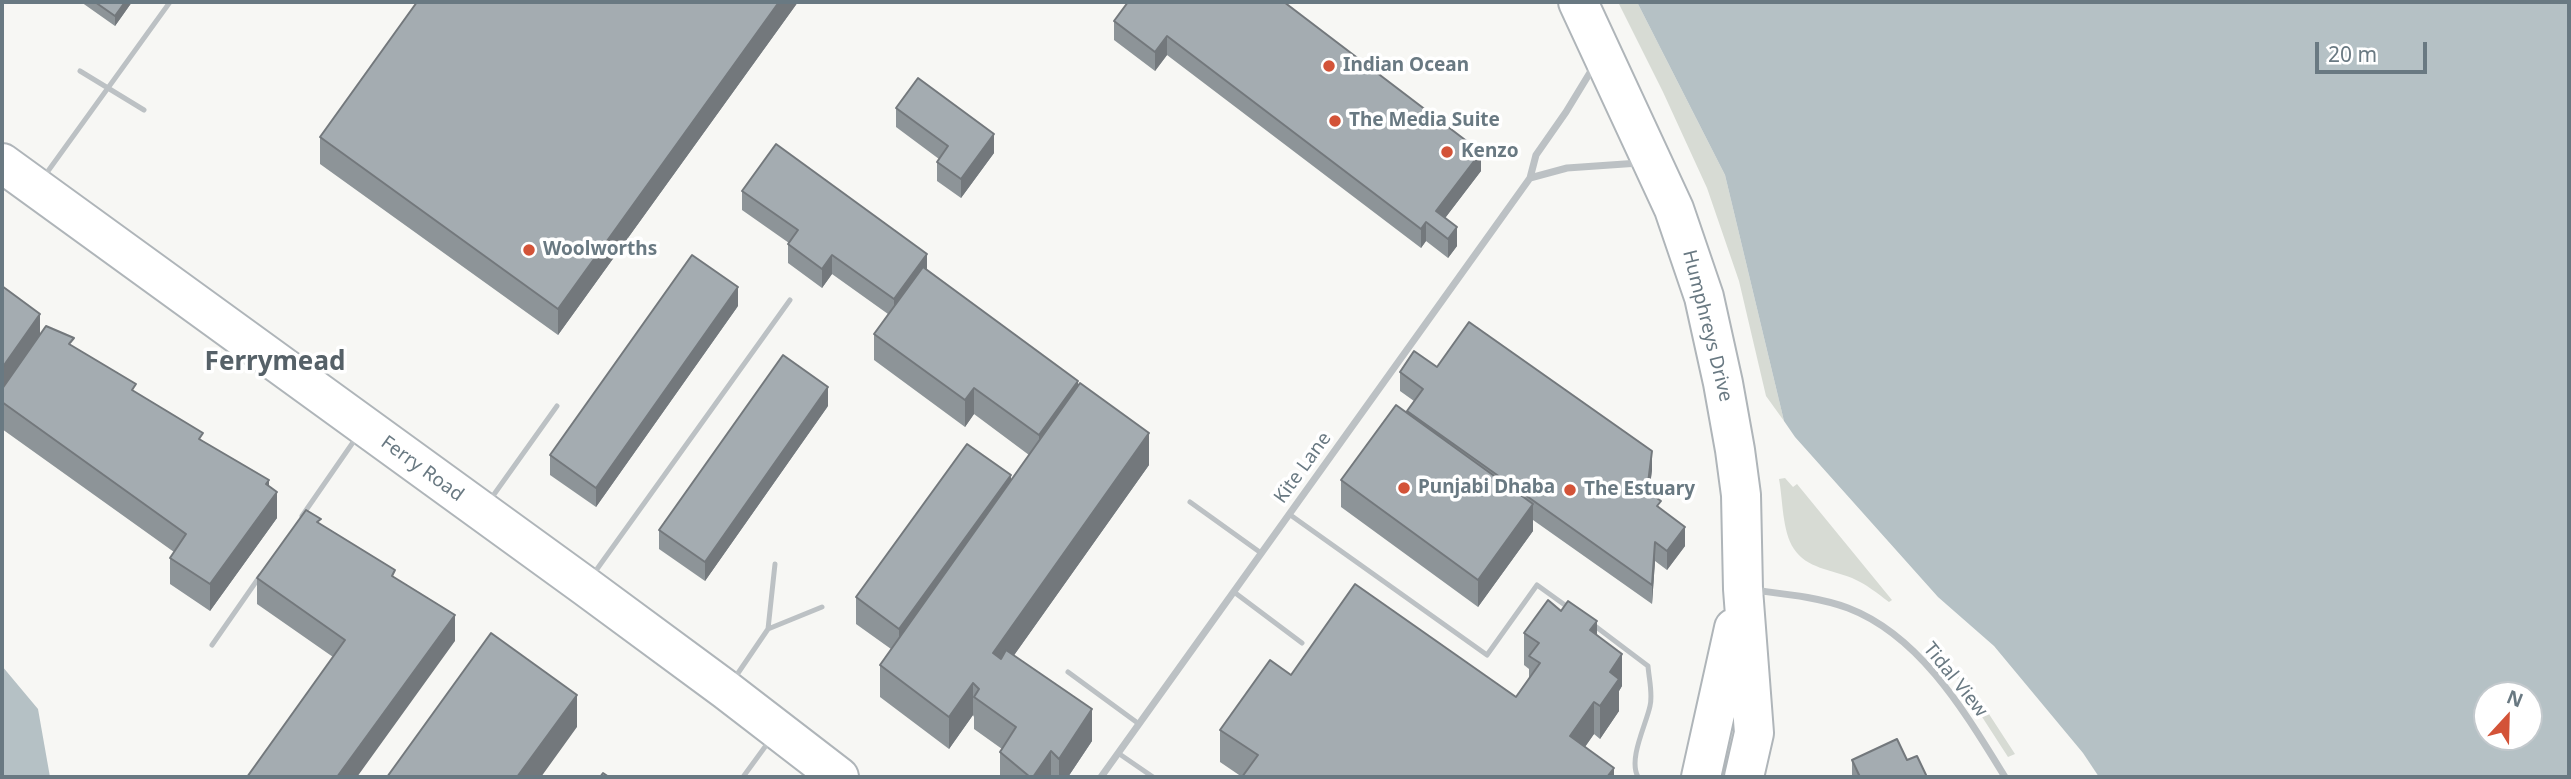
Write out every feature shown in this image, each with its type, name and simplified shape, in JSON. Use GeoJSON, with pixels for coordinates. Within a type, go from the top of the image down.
{"type":"FeatureCollection","features":[{"type":"Feature","properties":{"kind":"main road","name":"Humphreys Drive"},"geometry":{"type":"LineString","coordinates":[[1578,2],[1654,162],[1693,262],[1723,383],[1741,495],[1743,589],[1754,733],[1744,777]]}},
{"type":"Feature","properties":{"kind":"main road","name":"Ferry Road"},"geometry":{"type":"LineString","coordinates":[[2,163],[726,690],[839,777]]}},
{"type":"Feature","properties":{"kind":"main road","name":"Humphreys Drive"},"geometry":{"type":"LineString","coordinates":[[1700,777],[1743,589]]}},
{"type":"Feature","properties":{"kind":"street","name":"Kite Lane"},"geometry":{"type":"LineString","coordinates":[[1101,777],[1530,178],[1536,155],[1602,52]]}},
{"type":"Feature","properties":{"kind":"street"},"geometry":{"type":"LineString","coordinates":[[1530,178],[1567,168],[1654,162]]}},
{"type":"Feature","properties":{"kind":"street","name":"Tidal View"},"geometry":{"type":"LineString","coordinates":[[1743,589],[1830,603],[1880,624],[1923,661],[1976,731],[2005,777]]}},
{"type":"Feature","properties":{"kind":"lane"},"geometry":{"type":"LineString","coordinates":[[35,187],[170,2]]}},
{"type":"Feature","properties":{"kind":"lane"},"geometry":{"type":"LineString","coordinates":[[80,71],[144,110]]}},
{"type":"Feature","properties":{"kind":"lane"},"geometry":{"type":"LineString","coordinates":[[584,586],[790,300]]}},
{"type":"Feature","properties":{"kind":"lane"},"geometry":{"type":"LineString","coordinates":[[481,512],[557,405]]}},
{"type":"Feature","properties":{"kind":"lane"},"geometry":{"type":"LineString","coordinates":[[296,524],[364,427]]}},
{"type":"Feature","properties":{"kind":"lane"},"geometry":{"type":"LineString","coordinates":[[1191,502],[1261,553]]}},
{"type":"Feature","properties":{"kind":"lane"},"geometry":{"type":"LineString","coordinates":[[1289,514],[1486,655],[1537,585],[1571,609]]}},
{"type":"Feature","properties":{"kind":"lane"},"geometry":{"type":"LineString","coordinates":[[726,690],[768,629],[775,564]]}},
{"type":"Feature","properties":{"kind":"lane"},"geometry":{"type":"LineString","coordinates":[[212,645],[265,568]]}},
{"type":"Feature","properties":{"kind":"lane"},"geometry":{"type":"LineString","coordinates":[[1234,592],[1302,643]]}},
{"type":"Feature","properties":{"kind":"lane"},"geometry":{"type":"LineString","coordinates":[[768,629],[822,607]]}},
{"type":"Feature","properties":{"kind":"lane"},"geometry":{"type":"LineString","coordinates":[[1582,617],[1648,666],[1651,703],[1638,743],[1634,771],[1638,777]]}},
{"type":"Feature","properties":{"kind":"lane"},"geometry":{"type":"LineString","coordinates":[[1068,671],[1139,724]]}},
{"type":"Feature","properties":{"kind":"lane"},"geometry":{"type":"LineString","coordinates":[[743,777],[778,729]]}},
{"type":"Feature","properties":{"kind":"lane"},"geometry":{"type":"LineString","coordinates":[[1118,753],[1153,777]]}},
{"type":"Feature","properties":{"kind":"shaded area"},"geometry":{"type":"Polygon","coordinates":[[[1618,2],[1637,2],[1725,175],[1784,421],[1766,396],[1739,281],[1707,188],[1618,2]]]}},
{"type":"Feature","properties":{"kind":"shaded area"},"geometry":{"type":"Polygon","coordinates":[[[1637,2],[2569,2],[2569,777],[2099,777],[2083,753],[1994,646],[1938,597],[1795,437],[1784,421],[1725,175],[1637,2]]]}},
{"type":"Feature","properties":{"kind":"shaded area"},"geometry":{"type":"Polygon","coordinates":[[[1785,478],[1793,487],[1797,484],[1892,600],[1889,602],[1857,580],[1820,568],[1799,555],[1790,542],[1785,524],[1779,479],[1785,478]]]}},
{"type":"Feature","properties":{"kind":"shaded area"},"geometry":{"type":"Polygon","coordinates":[[[2,666],[38,709],[50,777],[2,777],[2,666]]]}},
{"type":"Feature","properties":{"kind":"shaded area"},"geometry":{"type":"Polygon","coordinates":[[[1959,668],[2015,754],[2008,757],[1953,672],[1959,668]]]}},
{"type":"Feature","properties":{"kind":"building"},"geometry":{"type":"Polygon","coordinates":[[[95,2],[125,2],[115,16],[95,2]]]}},
{"type":"Feature","properties":{"kind":"building","name":"Woolworths"},"geometry":{"type":"Polygon","coordinates":[[[417,2],[779,2],[558,309],[320,137],[417,2]]]}},
{"type":"Feature","properties":{"kind":"building","name":"The Media Suite"},"geometry":{"type":"Polygon","coordinates":[[[1128,2],[1284,2],[1481,152],[1436,211],[1457,227],[1448,239],[1426,222],[1421,229],[1167,36],[1155,52],[1114,21],[1128,2]]]}},
{"type":"Feature","properties":{"kind":"building"},"geometry":{"type":"Polygon","coordinates":[[[918,78],[994,134],[961,179],[937,162],[948,146],[896,108],[918,78]]]}},
{"type":"Feature","properties":{"kind":"building"},"geometry":{"type":"Polygon","coordinates":[[[776,144],[927,254],[894,299],[832,255],[822,269],[788,244],[798,230],[742,191],[776,144]]]}},
{"type":"Feature","properties":{"kind":"building"},"geometry":{"type":"Polygon","coordinates":[[[692,255],[738,287],[596,488],[550,455],[692,255]]]}},
{"type":"Feature","properties":{"kind":"building"},"geometry":{"type":"Polygon","coordinates":[[[923,267],[1078,381],[1039,435],[974,388],[965,400],[874,334],[923,267]]]}},
{"type":"Feature","properties":{"kind":"building"},"geometry":{"type":"Polygon","coordinates":[[[2,286],[40,314],[2,368],[2,286]]]}},
{"type":"Feature","properties":{"kind":"building","name":"The Estuary"},"geometry":{"type":"Polygon","coordinates":[[[1469,322],[1652,451],[1647,491],[1661,501],[1657,506],[1685,527],[1667,551],[1655,542],[1652,585],[1407,411],[1423,389],[1400,372],[1414,351],[1437,367],[1469,322]]]}},
{"type":"Feature","properties":{"kind":"building"},"geometry":{"type":"Polygon","coordinates":[[[46,326],[74,338],[69,344],[136,384],[132,390],[203,433],[199,439],[269,480],[266,484],[277,492],[210,584],[170,558],[186,534],[2,402],[2,389],[46,326]]]}},
{"type":"Feature","properties":{"kind":"building"},"geometry":{"type":"Polygon","coordinates":[[[783,355],[828,387],[705,562],[659,530],[783,355]]]}},
{"type":"Feature","properties":{"kind":"building"},"geometry":{"type":"Polygon","coordinates":[[[1080,383],[1149,433],[993,653],[1001,659],[1006,650],[1092,709],[1059,759],[1051,751],[1033,777],[1030,777],[1000,752],[1016,727],[974,697],[979,689],[973,683],[949,717],[880,665],[1080,383]]]}},
{"type":"Feature","properties":{"kind":"building"},"geometry":{"type":"Polygon","coordinates":[[[1396,405],[1533,504],[1478,580],[1341,480],[1396,405]]]}},
{"type":"Feature","properties":{"kind":"building"},"geometry":{"type":"Polygon","coordinates":[[[967,444],[1011,475],[899,629],[856,597],[967,444]]]}},
{"type":"Feature","properties":{"kind":"building"},"geometry":{"type":"Polygon","coordinates":[[[306,510],[321,519],[317,522],[395,570],[392,576],[455,615],[337,777],[247,777],[345,640],[257,578],[306,510]]]}},
{"type":"Feature","properties":{"kind":"building"},"geometry":{"type":"Polygon","coordinates":[[[1355,584],[1516,697],[1540,663],[1529,656],[1539,643],[1524,633],[1548,600],[1561,611],[1568,601],[1597,621],[1590,630],[1622,654],[1610,672],[1619,679],[1600,706],[1594,702],[1570,736],[1614,768],[1607,777],[1242,777],[1258,755],[1220,730],[1270,660],[1291,675],[1355,584]]]}},
{"type":"Feature","properties":{"kind":"building"},"geometry":{"type":"Polygon","coordinates":[[[491,633],[577,695],[517,777],[387,777],[491,633]]]}},
{"type":"Feature","properties":{"kind":"building"},"geometry":{"type":"Polygon","coordinates":[[[1897,739],[1907,760],[1917,756],[1927,777],[1860,777],[1852,760],[1897,739]]]}},
{"type":"Feature","properties":{"kind":"place","name":"Indian Ocean"},"geometry":{"type":"Point","coordinates":[1329,66]}},
{"type":"Feature","properties":{"kind":"place","name":"The Media Suite"},"geometry":{"type":"Point","coordinates":[1335,121]}},
{"type":"Feature","properties":{"kind":"place","name":"Kenzo"},"geometry":{"type":"Point","coordinates":[1447,152]}},
{"type":"Feature","properties":{"kind":"place","name":"Woolworths"},"geometry":{"type":"Point","coordinates":[529,250]}},
{"type":"Feature","properties":{"kind":"place","name":"Punjabi Dhaba"},"geometry":{"type":"Point","coordinates":[1404,488]}},
{"type":"Feature","properties":{"kind":"place","name":"The Estuary"},"geometry":{"type":"Point","coordinates":[1570,490]}},
{"type":"Feature","properties":{"kind":"district","name":"Ferrymead"},"geometry":{"type":"Point","coordinates":[275,363]}}]}
